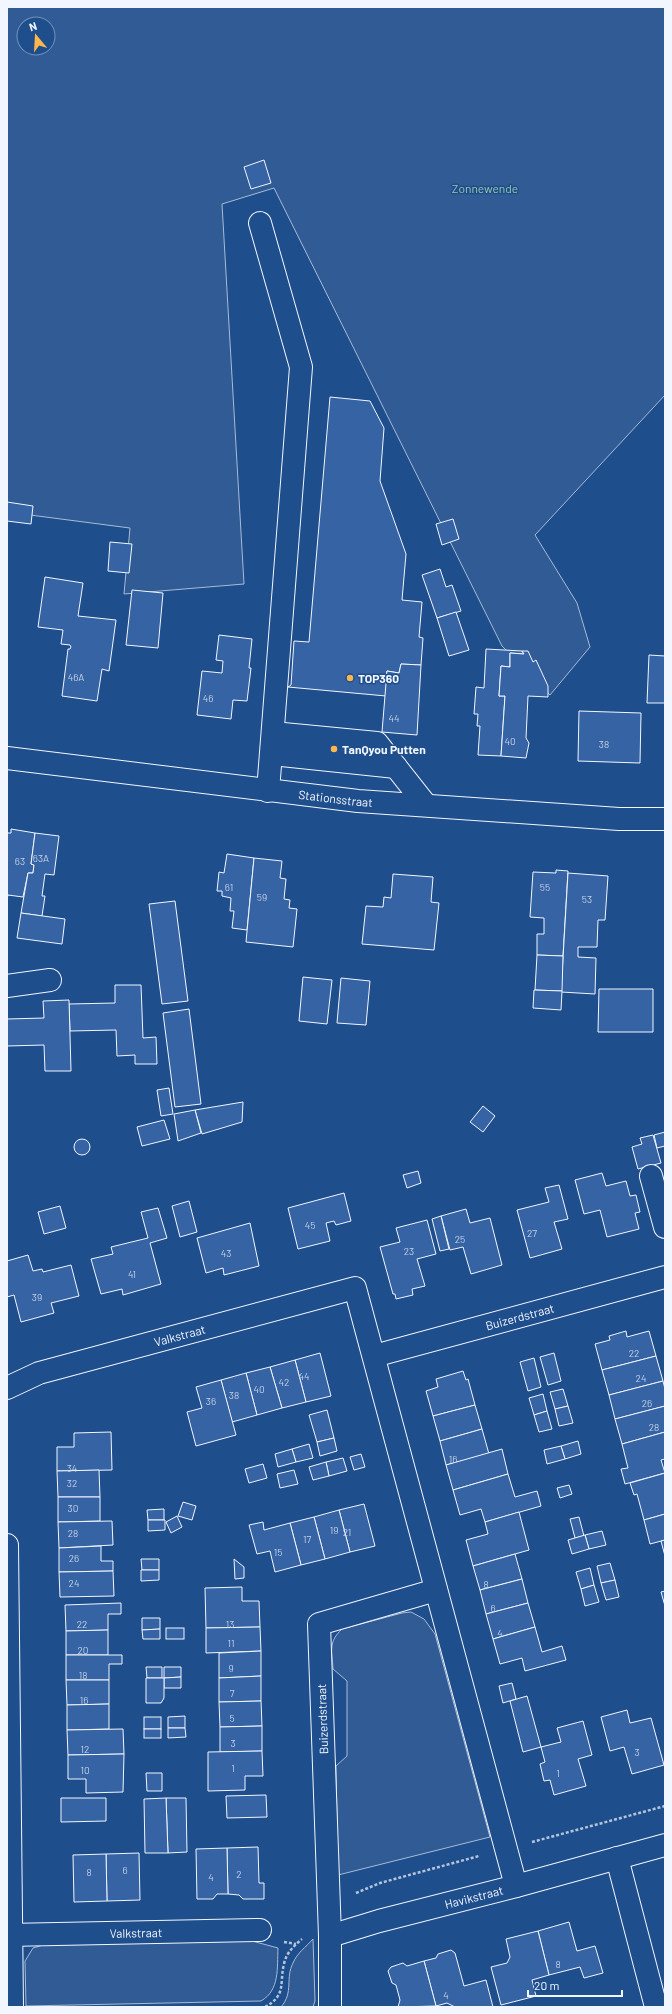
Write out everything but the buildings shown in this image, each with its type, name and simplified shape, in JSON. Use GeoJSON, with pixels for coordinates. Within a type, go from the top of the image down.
{"type":"FeatureCollection","features":[{"type":"Feature","properties":{"kind":"street"},"geometry":{"type":"LineString","coordinates":[[260,223],[301,367],[268,791]]}},
{"type":"Feature","properties":{"kind":"street"},"geometry":{"type":"LineString","coordinates":[[272,744],[396,767],[426,805]]}},
{"type":"Feature","properties":{"kind":"street","name":"Stationsstraat"},"geometry":{"type":"LineString","coordinates":[[7,758],[358,801],[618,819],[665,819]]}},
{"type":"Feature","properties":{"kind":"street"},"geometry":{"type":"LineString","coordinates":[[7,986],[50,980]]}},
{"type":"Feature","properties":{"kind":"street"},"geometry":{"type":"LineString","coordinates":[[651,1176],[665,1227]]}},
{"type":"Feature","properties":{"kind":"street","name":"Buizerdstraat"},"geometry":{"type":"LineString","coordinates":[[374,1356],[665,1278]]}},
{"type":"Feature","properties":{"kind":"street","name":"Valkstraat"},"geometry":{"type":"LineString","coordinates":[[7,1388],[39,1373],[355,1288],[374,1356]]}},
{"type":"Feature","properties":{"kind":"street"},"geometry":{"type":"LineString","coordinates":[[374,1356],[516,1886]]}},
{"type":"Feature","properties":{"kind":"street"},"geometry":{"type":"LineString","coordinates":[[7,1546],[10,1935],[12,2007]]}},
{"type":"Feature","properties":{"kind":"street","name":"Buizerdstraat"},"geometry":{"type":"LineString","coordinates":[[329,1926],[319,1624],[436,1590]]}},
{"type":"Feature","properties":{"kind":"street","name":"Havikstraat"},"geometry":{"type":"LineString","coordinates":[[329,1926],[379,1921],[516,1886],[665,1845]]}},
{"type":"Feature","properties":{"kind":"street"},"geometry":{"type":"LineString","coordinates":[[617,1858],[656,2007]]}},
{"type":"Feature","properties":{"kind":"street"},"geometry":{"type":"LineString","coordinates":[[329,1926],[330,2007]]}},
{"type":"Feature","properties":{"kind":"street","name":"Valkstraat"},"geometry":{"type":"LineString","coordinates":[[10,1935],[260,1930]]}},
{"type":"Feature","properties":{"kind":"path"},"geometry":{"type":"LineString","coordinates":[[265,2007],[272,2003],[281,1990],[284,1964],[288,1954],[296,1944],[329,1926]]}},
{"type":"Feature","properties":{"kind":"green space","name":"Zonnewende"},"geometry":{"type":"Polygon","coordinates":[[[7,7],[665,7],[665,395],[535,535],[577,603],[590,647],[550,695],[502,646],[274,188],[222,204],[244,584],[124,594],[130,528],[7,512],[7,7]]]}},
{"type":"Feature","properties":{"kind":"green space"},"geometry":{"type":"Polygon","coordinates":[[[411,1612],[424,1619],[435,1634],[490,1837],[338,1875],[336,1766],[347,1756],[347,1681],[333,1669],[333,1643],[342,1629],[411,1612]]]}},
{"type":"Feature","properties":{"kind":"green space"},"geometry":{"type":"Polygon","coordinates":[[[313,1939],[315,2001],[313,2007],[281,2007],[287,1996],[293,1963],[299,1953],[313,1939]]]}},
{"type":"Feature","properties":{"kind":"green space"},"geometry":{"type":"Polygon","coordinates":[[[252,1941],[278,1948],[277,1971],[274,1985],[272,1991],[261,2001],[26,2006],[25,1961],[33,1948],[43,1945],[252,1941]]]}},
{"type":"Feature","properties":{"kind":"place","name":"TOP360"},"geometry":{"type":"Point","coordinates":[350,678]}},
{"type":"Feature","properties":{"kind":"place","name":"TanQyou Putten"},"geometry":{"type":"Point","coordinates":[334,749]}}]}
